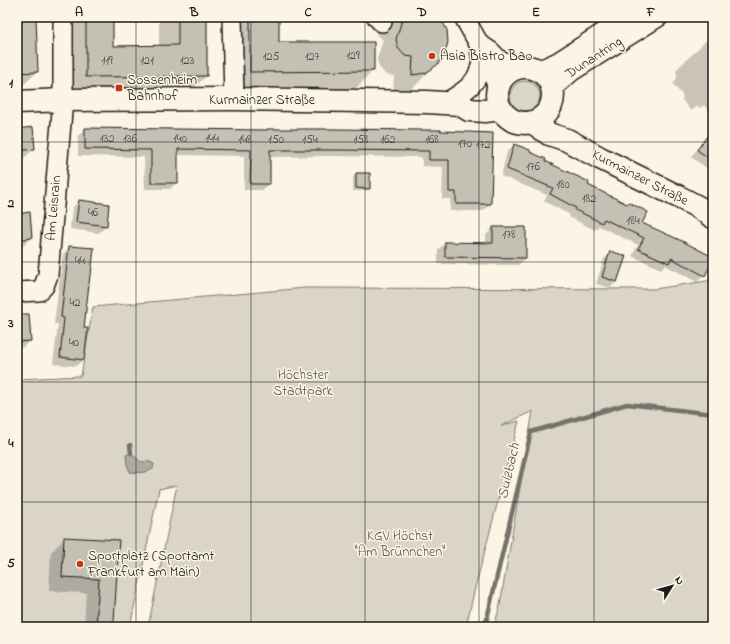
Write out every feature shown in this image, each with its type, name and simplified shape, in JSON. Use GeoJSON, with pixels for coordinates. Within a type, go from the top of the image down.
{"type":"FeatureCollection","features":[{"type":"Feature","properties":{"kind":"main road"},"geometry":{"type":"LineString","coordinates":[[552,98],[546,114],[539,119],[532,122],[518,122],[505,115],[499,96],[501,80],[507,73],[514,69],[531,68],[548,78],[552,98],[554,116],[567,140]]}},
{"type":"Feature","properties":{"kind":"main road","name":"Kurmainzer Straße"},"geometry":{"type":"LineString","coordinates":[[17,102],[63,100],[234,99],[428,102],[453,104],[469,110],[485,111],[499,96]]}},
{"type":"Feature","properties":{"kind":"main road","name":"Kurmainzer Straße"},"geometry":{"type":"LineString","coordinates":[[532,122],[549,134],[567,140],[698,207],[713,217]]}},
{"type":"Feature","properties":{"kind":"street"},"geometry":{"type":"LineString","coordinates":[[63,17],[63,100]]}},
{"type":"Feature","properties":{"kind":"street"},"geometry":{"type":"LineString","coordinates":[[232,17],[234,99]]}},
{"type":"Feature","properties":{"kind":"street"},"geometry":{"type":"LineString","coordinates":[[464,17],[480,52],[492,73],[499,96]]}},
{"type":"Feature","properties":{"kind":"street","name":"Dunantring"},"geometry":{"type":"LineString","coordinates":[[531,68],[558,62],[628,17]]}},
{"type":"Feature","properties":{"kind":"street","name":"Dunantring"},"geometry":{"type":"LineString","coordinates":[[552,98],[558,83],[572,71],[658,17]]}},
{"type":"Feature","properties":{"kind":"street"},"geometry":{"type":"LineString","coordinates":[[480,52],[491,52],[501,62],[531,68]]}},
{"type":"Feature","properties":{"kind":"street"},"geometry":{"type":"LineString","coordinates":[[453,104],[478,75],[481,69],[480,52]]}},
{"type":"Feature","properties":{"kind":"street","name":"Am Leisrain"},"geometry":{"type":"LineString","coordinates":[[17,292],[39,291],[44,286],[48,275],[63,100]]}},
{"type":"Feature","properties":{"kind":"green space"},"geometry":{"type":"Polygon","coordinates":[[[525,81],[531,82],[539,90],[539,102],[531,110],[525,111],[519,110],[511,102],[510,96],[511,90],[519,82],[525,81]]]}},
{"type":"Feature","properties":{"kind":"green space"},"geometry":{"type":"Polygon","coordinates":[[[713,280],[713,627],[494,627],[500,605],[533,411],[501,426],[519,421],[466,627],[148,627],[177,485],[159,489],[130,627],[17,627],[17,379],[81,376],[93,307],[305,288],[654,289],[713,280]]]}},
{"type":"Feature","properties":{"kind":"shaded area"},"geometry":{"type":"Polygon","coordinates":[[[131,453],[141,462],[148,461],[154,464],[153,469],[136,473],[130,472],[126,455],[131,453]]]}},
{"type":"Feature","properties":{"kind":"building"},"geometry":{"type":"Polygon","coordinates":[[[17,17],[36,17],[38,72],[17,73],[17,17]]]}},
{"type":"Feature","properties":{"kind":"building"},"geometry":{"type":"Polygon","coordinates":[[[86,17],[113,17],[113,46],[178,45],[178,17],[207,17],[207,76],[86,77],[86,17]]]}},
{"type":"Feature","properties":{"kind":"building"},"geometry":{"type":"Polygon","coordinates":[[[250,17],[279,17],[279,42],[374,42],[374,71],[250,72],[250,17]]]}},
{"type":"Feature","properties":{"kind":"building"},"geometry":{"type":"Polygon","coordinates":[[[403,17],[440,17],[447,30],[448,42],[444,57],[437,65],[426,73],[412,75],[413,57],[405,56],[398,48],[396,39],[403,17]]]}},
{"type":"Feature","properties":{"kind":"building"},"geometry":{"type":"Polygon","coordinates":[[[33,127],[35,149],[17,151],[17,129],[33,127]]]}},
{"type":"Feature","properties":{"kind":"building"},"geometry":{"type":"Polygon","coordinates":[[[85,128],[441,130],[493,133],[491,204],[456,204],[456,192],[449,192],[449,160],[429,160],[429,151],[270,150],[270,184],[250,184],[251,150],[178,149],[178,183],[151,183],[151,150],[85,149],[85,128]]]}},
{"type":"Feature","properties":{"kind":"building"},"geometry":{"type":"Polygon","coordinates":[[[713,128],[713,161],[697,150],[713,128]]]}},
{"type":"Feature","properties":{"kind":"building"},"geometry":{"type":"Polygon","coordinates":[[[514,144],[530,150],[530,152],[546,159],[545,161],[589,182],[588,185],[627,204],[628,202],[648,212],[642,223],[713,257],[705,276],[671,258],[669,263],[638,249],[644,238],[604,219],[602,223],[575,210],[576,208],[550,194],[553,188],[507,169],[514,144]]]}},
{"type":"Feature","properties":{"kind":"building"},"geometry":{"type":"Polygon","coordinates":[[[356,173],[370,173],[370,189],[356,188],[356,173]]]}},
{"type":"Feature","properties":{"kind":"building"},"geometry":{"type":"Polygon","coordinates":[[[79,200],[109,204],[107,226],[76,222],[79,200]]]}},
{"type":"Feature","properties":{"kind":"building"},"geometry":{"type":"Polygon","coordinates":[[[30,212],[32,238],[17,240],[17,214],[30,212]]]}},
{"type":"Feature","properties":{"kind":"building"},"geometry":{"type":"Polygon","coordinates":[[[493,227],[526,227],[526,258],[445,257],[445,242],[493,243],[493,227]]]}},
{"type":"Feature","properties":{"kind":"building"},"geometry":{"type":"Polygon","coordinates":[[[69,246],[94,248],[84,328],[88,328],[84,360],[60,357],[64,318],[61,317],[69,246]]]}},
{"type":"Feature","properties":{"kind":"building"},"geometry":{"type":"Polygon","coordinates":[[[610,251],[626,256],[617,282],[602,277],[610,251]]]}},
{"type":"Feature","properties":{"kind":"building"},"geometry":{"type":"Polygon","coordinates":[[[17,314],[29,314],[31,341],[17,342],[17,314]]]}},
{"type":"Feature","properties":{"kind":"building"},"geometry":{"type":"Polygon","coordinates":[[[64,537],[119,540],[114,621],[112,627],[96,627],[99,579],[62,577],[64,537]]]}},
{"type":"Feature","properties":{"kind":"waterway","name":"Sulzbach"},"geometry":{"type":"LineString","coordinates":[[485,627],[531,432],[627,404],[713,414]]}},
{"type":"Feature","properties":{"kind":"waterway"},"geometry":{"type":"LineString","coordinates":[[130,445],[131,453]]}},
{"type":"Feature","properties":{"kind":"place","name":"Asia Bistro Bao"},"geometry":{"type":"Point","coordinates":[432,56]}},
{"type":"Feature","properties":{"kind":"place","name":"Sossenheim Bahnhof"},"geometry":{"type":"Point","coordinates":[119,88]}},
{"type":"Feature","properties":{"kind":"place","name":"Sportplatz (Sportamt Frankfurt am Main)"},"geometry":{"type":"Point","coordinates":[80,564]}},
{"type":"Feature","properties":{"kind":"park label","name":"Höchster Stadtpark"},"geometry":{"type":"Point","coordinates":[303,384]}},
{"type":"Feature","properties":{"kind":"park label","name":"KGV Höchst \"Am Brünnchen\""},"geometry":{"type":"Point","coordinates":[400,544]}}]}
